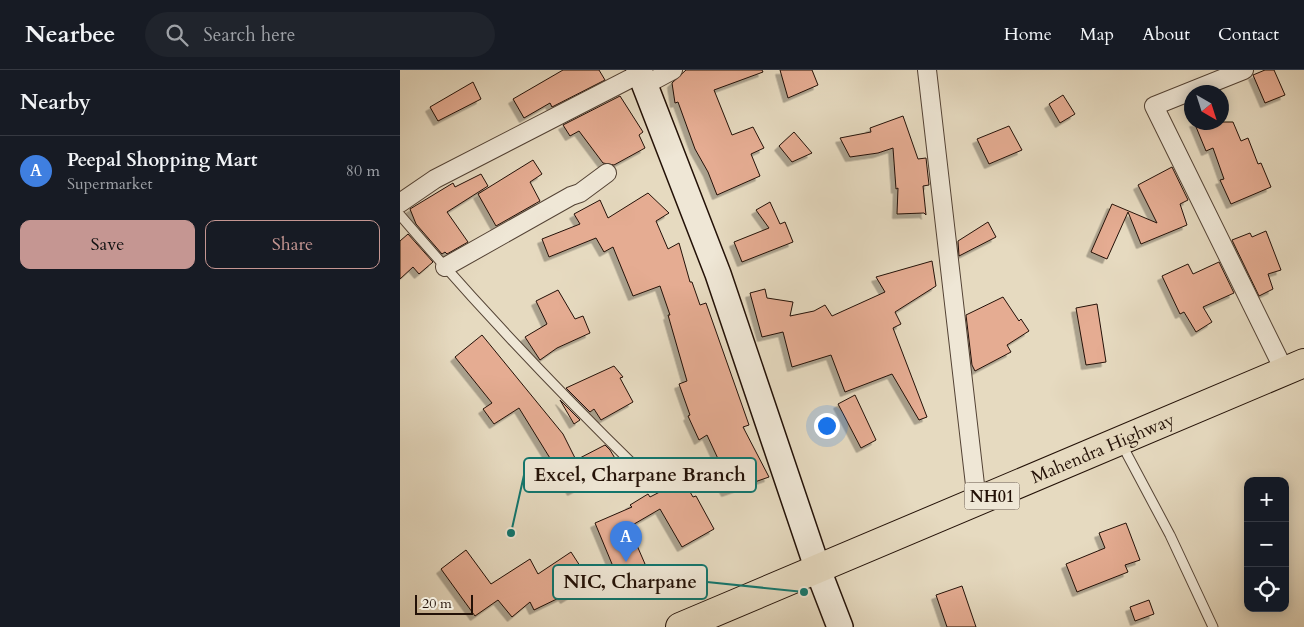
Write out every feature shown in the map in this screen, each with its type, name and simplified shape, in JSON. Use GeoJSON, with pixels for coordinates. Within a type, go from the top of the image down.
{"type":"FeatureCollection","features":[{"type":"Feature","properties":{"kind":"highway","name":"Mahendra Highway"},"geometry":{"type":"LineString","coordinates":[[680,627],[1121,442],[1294,367]]}},
{"type":"Feature","properties":{"kind":"street"},"geometry":{"type":"LineString","coordinates":[[400,203],[435,179],[642,76],[673,70]]}},
{"type":"Feature","properties":{"kind":"street"},"geometry":{"type":"LineString","coordinates":[[927,70],[977,502]]}},
{"type":"Feature","properties":{"kind":"street"},"geometry":{"type":"LineString","coordinates":[[1244,70],[1154,106],[1294,367]]}},
{"type":"Feature","properties":{"kind":"street"},"geometry":{"type":"LineString","coordinates":[[642,76],[718,274],[818,570],[840,627]]}},
{"type":"Feature","properties":{"kind":"street"},"geometry":{"type":"LineString","coordinates":[[445,267],[571,196],[580,193],[607,174]]}},
{"type":"Feature","properties":{"kind":"lane"},"geometry":{"type":"LineString","coordinates":[[400,215],[554,386],[640,471]]}},
{"type":"Feature","properties":{"kind":"lane"},"geometry":{"type":"LineString","coordinates":[[1121,442],[1170,535],[1213,627]]}},
{"type":"Feature","properties":{"kind":"building"},"geometry":{"type":"Polygon","coordinates":[[[563,70],[599,70],[605,80],[552,107],[550,103],[524,118],[513,99],[563,70]]]}},
{"type":"Feature","properties":{"kind":"building"},"geometry":{"type":"Polygon","coordinates":[[[686,70],[762,70],[763,72],[714,90],[732,135],[753,127],[764,148],[751,154],[760,176],[717,195],[708,172],[695,149],[678,102],[675,103],[672,83],[686,70]]]}},
{"type":"Feature","properties":{"kind":"building"},"geometry":{"type":"Polygon","coordinates":[[[780,70],[812,70],[818,85],[788,98],[780,70]]]}},
{"type":"Feature","properties":{"kind":"building"},"geometry":{"type":"Polygon","coordinates":[[[1265,70],[1274,70],[1285,95],[1265,103],[1253,75],[1265,70]]]}},
{"type":"Feature","properties":{"kind":"building"},"geometry":{"type":"Polygon","coordinates":[[[473,82],[481,99],[438,121],[430,107],[473,82]]]}},
{"type":"Feature","properties":{"kind":"building"},"geometry":{"type":"Polygon","coordinates":[[[1063,95],[1075,114],[1060,123],[1049,104],[1063,95]]]}},
{"type":"Feature","properties":{"kind":"building"},"geometry":{"type":"Polygon","coordinates":[[[620,96],[643,132],[639,135],[645,148],[614,165],[603,163],[579,131],[570,136],[563,125],[620,96]]]}},
{"type":"Feature","properties":{"kind":"building"},"geometry":{"type":"Polygon","coordinates":[[[903,116],[918,159],[926,158],[929,185],[923,186],[926,215],[924,213],[897,214],[898,188],[896,189],[893,148],[878,153],[850,157],[840,138],[871,132],[870,128],[903,116]]]}},
{"type":"Feature","properties":{"kind":"building"},"geometry":{"type":"Polygon","coordinates":[[[1229,122],[1233,122],[1241,141],[1248,138],[1258,164],[1261,163],[1271,187],[1231,204],[1220,180],[1224,179],[1213,148],[1206,151],[1197,130],[1229,130],[1229,122]]]}},
{"type":"Feature","properties":{"kind":"building"},"geometry":{"type":"Polygon","coordinates":[[[1009,126],[1022,150],[989,164],[977,139],[1009,126]]]}},
{"type":"Feature","properties":{"kind":"building"},"geometry":{"type":"Polygon","coordinates":[[[794,132],[812,153],[792,162],[779,146],[794,132]]]}},
{"type":"Feature","properties":{"kind":"building"},"geometry":{"type":"Polygon","coordinates":[[[533,160],[542,174],[530,182],[540,201],[496,226],[478,194],[533,160]]]}},
{"type":"Feature","properties":{"kind":"building"},"geometry":{"type":"Polygon","coordinates":[[[1172,167],[1188,200],[1180,204],[1187,225],[1141,244],[1128,212],[1107,259],[1091,252],[1112,204],[1157,223],[1138,185],[1172,167]]]}},
{"type":"Feature","properties":{"kind":"building"},"geometry":{"type":"Polygon","coordinates":[[[481,174],[488,186],[447,212],[468,242],[447,254],[445,252],[442,254],[416,224],[410,209],[453,183],[455,187],[481,174]]]}},
{"type":"Feature","properties":{"kind":"building"},"geometry":{"type":"Polygon","coordinates":[[[648,193],[669,213],[656,221],[668,249],[679,243],[690,282],[692,282],[700,305],[706,303],[749,425],[743,427],[769,477],[726,492],[713,466],[720,463],[707,435],[699,440],[688,416],[690,415],[679,384],[687,381],[668,315],[670,315],[660,286],[633,296],[613,247],[604,252],[596,238],[549,257],[542,239],[580,224],[574,214],[600,200],[608,218],[648,193]]]}},
{"type":"Feature","properties":{"kind":"building"},"geometry":{"type":"Polygon","coordinates":[[[770,202],[780,224],[785,222],[793,242],[742,262],[734,242],[769,228],[756,210],[770,202]]]}},
{"type":"Feature","properties":{"kind":"building"},"geometry":{"type":"Polygon","coordinates":[[[988,222],[996,237],[959,256],[958,241],[988,222]]]}},
{"type":"Feature","properties":{"kind":"building"},"geometry":{"type":"Polygon","coordinates":[[[1266,231],[1281,270],[1268,274],[1273,289],[1259,296],[1232,240],[1250,233],[1252,237],[1266,231]]]}},
{"type":"Feature","properties":{"kind":"building"},"geometry":{"type":"Polygon","coordinates":[[[408,234],[433,262],[419,274],[413,267],[400,279],[400,241],[408,234]]]}},
{"type":"Feature","properties":{"kind":"building"},"geometry":{"type":"Polygon","coordinates":[[[932,261],[936,286],[895,312],[901,324],[893,328],[927,417],[919,420],[892,374],[845,392],[831,355],[792,367],[783,332],[762,337],[750,293],[765,289],[767,298],[793,302],[790,316],[814,311],[825,305],[832,316],[885,292],[876,277],[932,261]]]}},
{"type":"Feature","properties":{"kind":"building"},"geometry":{"type":"Polygon","coordinates":[[[1219,262],[1234,293],[1203,307],[1212,322],[1196,332],[1184,312],[1180,314],[1162,276],[1188,264],[1193,274],[1219,262]]]}},
{"type":"Feature","properties":{"kind":"building"},"geometry":{"type":"Polygon","coordinates":[[[558,290],[575,319],[583,316],[590,333],[557,348],[540,360],[525,337],[547,324],[536,301],[558,290]]]}},
{"type":"Feature","properties":{"kind":"building"},"geometry":{"type":"Polygon","coordinates":[[[1003,297],[1019,321],[1021,319],[1029,331],[1007,345],[1011,352],[975,371],[972,365],[966,315],[1003,297]]]}},
{"type":"Feature","properties":{"kind":"building"},"geometry":{"type":"Polygon","coordinates":[[[1097,304],[1106,362],[1086,365],[1076,308],[1097,304]]]}},
{"type":"Feature","properties":{"kind":"building"},"geometry":{"type":"Polygon","coordinates":[[[482,335],[563,434],[576,460],[605,445],[610,450],[616,460],[601,468],[604,474],[572,491],[519,408],[494,424],[483,409],[492,403],[455,357],[482,335]]]}},
{"type":"Feature","properties":{"kind":"building"},"geometry":{"type":"Polygon","coordinates":[[[614,366],[623,377],[620,378],[633,402],[601,420],[594,409],[590,412],[566,388],[614,366]]]}},
{"type":"Feature","properties":{"kind":"building"},"geometry":{"type":"Polygon","coordinates":[[[855,395],[876,440],[861,448],[838,404],[855,395]]]}},
{"type":"Feature","properties":{"kind":"building"},"geometry":{"type":"Polygon","coordinates":[[[560,400],[580,420],[574,424],[560,400]]]}},
{"type":"Feature","properties":{"kind":"building"},"geometry":{"type":"Polygon","coordinates":[[[683,480],[693,497],[696,496],[714,529],[682,547],[660,509],[629,527],[645,564],[617,576],[595,523],[632,507],[630,505],[648,494],[650,497],[683,480]]]}},
{"type":"Feature","properties":{"kind":"building"},"geometry":{"type":"Polygon","coordinates":[[[1126,523],[1140,560],[1125,565],[1128,572],[1077,592],[1066,564],[1105,548],[1099,533],[1126,523]]]}},
{"type":"Feature","properties":{"kind":"building"},"geometry":{"type":"Polygon","coordinates":[[[466,550],[491,584],[530,559],[538,574],[571,552],[591,583],[565,599],[563,596],[534,610],[530,602],[512,617],[498,600],[475,616],[441,569],[466,550]]]}},
{"type":"Feature","properties":{"kind":"building"},"geometry":{"type":"Polygon","coordinates":[[[962,586],[976,627],[947,627],[936,595],[962,586]]]}},
{"type":"Feature","properties":{"kind":"building"},"geometry":{"type":"Polygon","coordinates":[[[1149,600],[1154,614],[1135,621],[1130,607],[1149,600]]]}},
{"type":"Feature","properties":{"kind":"place","name":"Excel, Charpane Branch"},"geometry":{"type":"Point","coordinates":[511,533]}},
{"type":"Feature","properties":{"kind":"place","name":"Peepal Shopping Mart"},"geometry":{"type":"Point","coordinates":[626,562]}},
{"type":"Feature","properties":{"kind":"place","name":"NIC, Charpane"},"geometry":{"type":"Point","coordinates":[804,592]}}]}
